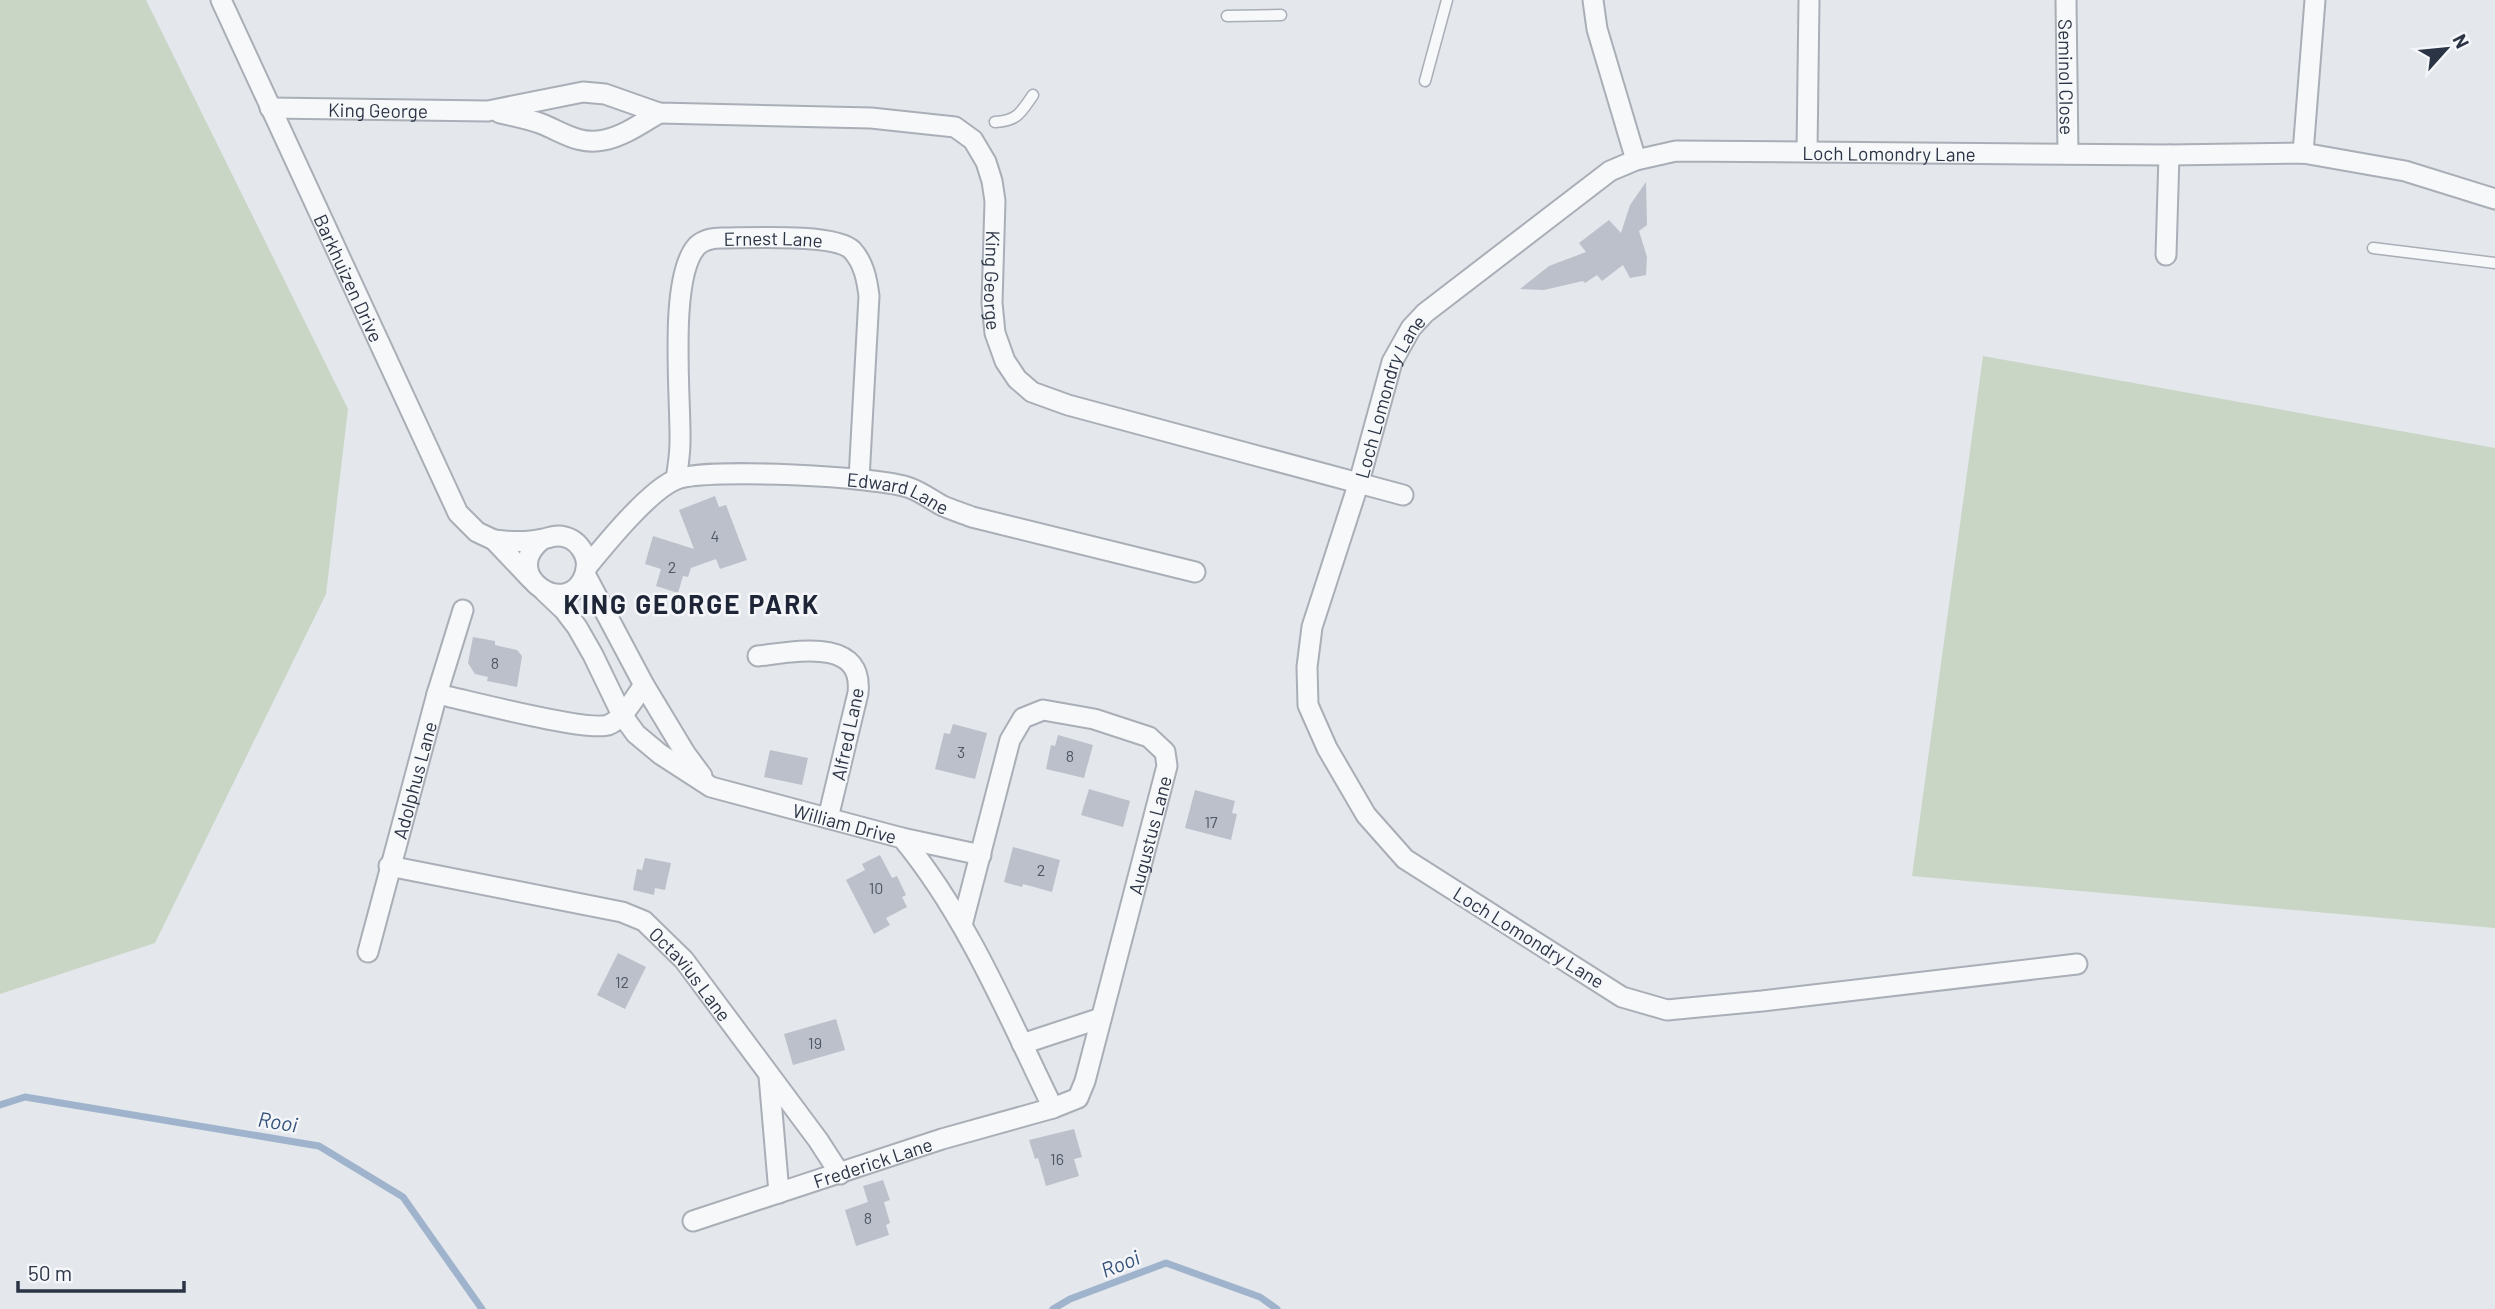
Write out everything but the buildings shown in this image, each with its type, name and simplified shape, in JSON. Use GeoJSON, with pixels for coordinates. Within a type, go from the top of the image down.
{"type":"FeatureCollection","features":[{"type":"Feature","properties":{"kind":"street","name":"Barkhuizen Drive"},"geometry":{"type":"LineString","coordinates":[[221,0],[458,513],[477,532],[494,541],[537,585]]}},
{"type":"Feature","properties":{"kind":"street"},"geometry":{"type":"LineString","coordinates":[[1593,0],[1597,29],[1636,160]]}},
{"type":"Feature","properties":{"kind":"street"},"geometry":{"type":"LineString","coordinates":[[1807,151],[1809,0]]}},
{"type":"Feature","properties":{"kind":"street","name":"Seminol Close"},"geometry":{"type":"LineString","coordinates":[[2067,0],[2068,154]]}},
{"type":"Feature","properties":{"kind":"street"},"geometry":{"type":"LineString","coordinates":[[2303,153],[2315,0]]}},
{"type":"Feature","properties":{"kind":"street","name":"King George"},"geometry":{"type":"LineString","coordinates":[[270,108],[488,111],[583,92],[605,94],[659,113],[872,118],[954,127],[973,139],[986,162],[992,181],[995,201],[992,303],[995,333],[1005,361],[1017,379],[1031,392],[1068,405],[1403,495]]}},
{"type":"Feature","properties":{"kind":"street","name":"King George"},"geometry":{"type":"LineString","coordinates":[[488,111],[542,124],[567,137],[583,141],[606,140],[659,113]]}},
{"type":"Feature","properties":{"kind":"street","name":"Loch Lomondry Lane"},"geometry":{"type":"LineString","coordinates":[[2077,964],[1762,1002],[1667,1010],[1622,997],[1405,859],[1366,815],[1327,748],[1308,705],[1307,667],[1312,627],[1359,482],[1392,362],[1411,328],[1426,313],[1587,187],[1610,171],[1636,160],[1676,151],[2169,155],[2303,153],[2405,171],[2495,200]]}},
{"type":"Feature","properties":{"kind":"street"},"geometry":{"type":"LineString","coordinates":[[2166,255],[2169,155]]}},
{"type":"Feature","properties":{"kind":"street","name":"Ernest Lane"},"geometry":{"type":"LineString","coordinates":[[676,480],[681,445],[680,298],[685,271],[698,245],[708,239],[722,238],[823,239],[850,247],[859,258],[866,275],[869,296],[859,479]]}},
{"type":"Feature","properties":{"kind":"street","name":"Edward Lane"},"geometry":{"type":"LineString","coordinates":[[676,480],[734,474],[884,481],[910,488],[943,506],[972,517],[1195,572]]}},
{"type":"Feature","properties":{"kind":"street"},"geometry":{"type":"LineString","coordinates":[[543,539],[529,557],[528,564],[537,585],[556,594],[568,592],[579,585],[611,535],[659,491],[676,480]]}},
{"type":"Feature","properties":{"kind":"street"},"geometry":{"type":"LineString","coordinates":[[494,541],[611,535]]}},
{"type":"Feature","properties":{"kind":"street"},"geometry":{"type":"LineString","coordinates":[[569,538],[583,550],[586,571],[644,685],[689,760],[710,787]]}},
{"type":"Feature","properties":{"kind":"street","name":"William Drive"},"geometry":{"type":"LineString","coordinates":[[537,585],[564,610],[577,627],[622,715],[646,743],[710,787],[902,838],[918,857],[962,925],[1053,1108]]}},
{"type":"Feature","properties":{"kind":"street","name":"Adolphus Lane"},"geometry":{"type":"LineString","coordinates":[[368,952],[389,866],[463,610]]}},
{"type":"Feature","properties":{"kind":"street","name":"Alfred Lane"},"geometry":{"type":"LineString","coordinates":[[758,656],[824,651],[848,659],[858,674],[858,693],[828,818]]}},
{"type":"Feature","properties":{"kind":"street"},"geometry":{"type":"LineString","coordinates":[[437,694],[592,726],[607,725],[622,715],[644,685]]}},
{"type":"Feature","properties":{"kind":"street","name":"Augustus Lane"},"geometry":{"type":"LineString","coordinates":[[962,925],[1010,740],[1023,718],[1043,710],[1094,719],[1149,737],[1165,752],[1167,766],[1081,1093],[1078,1098],[1053,1108]]}},
{"type":"Feature","properties":{"kind":"street"},"geometry":{"type":"LineString","coordinates":[[902,838],[981,855]]}},
{"type":"Feature","properties":{"kind":"street","name":"Octavius Lane"},"geometry":{"type":"LineString","coordinates":[[389,866],[622,912],[644,920],[684,960],[818,1140],[840,1174]]}},
{"type":"Feature","properties":{"kind":"street"},"geometry":{"type":"LineString","coordinates":[[1022,1044],[1101,1018]]}},
{"type":"Feature","properties":{"kind":"street"},"geometry":{"type":"LineString","coordinates":[[769,1075],[779,1193]]}},
{"type":"Feature","properties":{"kind":"street","name":"Frederick Lane"},"geometry":{"type":"LineString","coordinates":[[693,1221],[942,1139],[1053,1108]]}},
{"type":"Feature","properties":{"kind":"lane"},"geometry":{"type":"LineString","coordinates":[[1426,81],[1447,0]]}},
{"type":"Feature","properties":{"kind":"lane"},"geometry":{"type":"LineString","coordinates":[[1227,16],[1281,15]]}},
{"type":"Feature","properties":{"kind":"lane"},"geometry":{"type":"LineString","coordinates":[[995,122],[1004,122],[1020,115],[1033,95]]}},
{"type":"Feature","properties":{"kind":"lane"},"geometry":{"type":"LineString","coordinates":[[2373,247],[2495,263]]}},
{"type":"Feature","properties":{"kind":"green space"},"geometry":{"type":"Polygon","coordinates":[[[0,0],[146,0],[348,409],[326,594],[155,943],[0,994],[0,0]]]}},
{"type":"Feature","properties":{"kind":"green space"},"geometry":{"type":"Polygon","coordinates":[[[1983,356],[2495,448],[2495,928],[1912,876],[1983,356]]]}},
{"type":"Feature","properties":{"kind":"waterway","name":"Rooi"},"geometry":{"type":"LineString","coordinates":[[0,1105],[25,1097],[319,1146],[403,1197],[482,1309]]}},
{"type":"Feature","properties":{"kind":"waterway","name":"Rooi"},"geometry":{"type":"LineString","coordinates":[[1053,1309],[1070,1299],[1166,1263],[1260,1297],[1277,1309]]}},
{"type":"Feature","properties":{"kind":"district","name":"KING GEORGE PARK"},"geometry":{"type":"Point","coordinates":[692,603]}}]}
